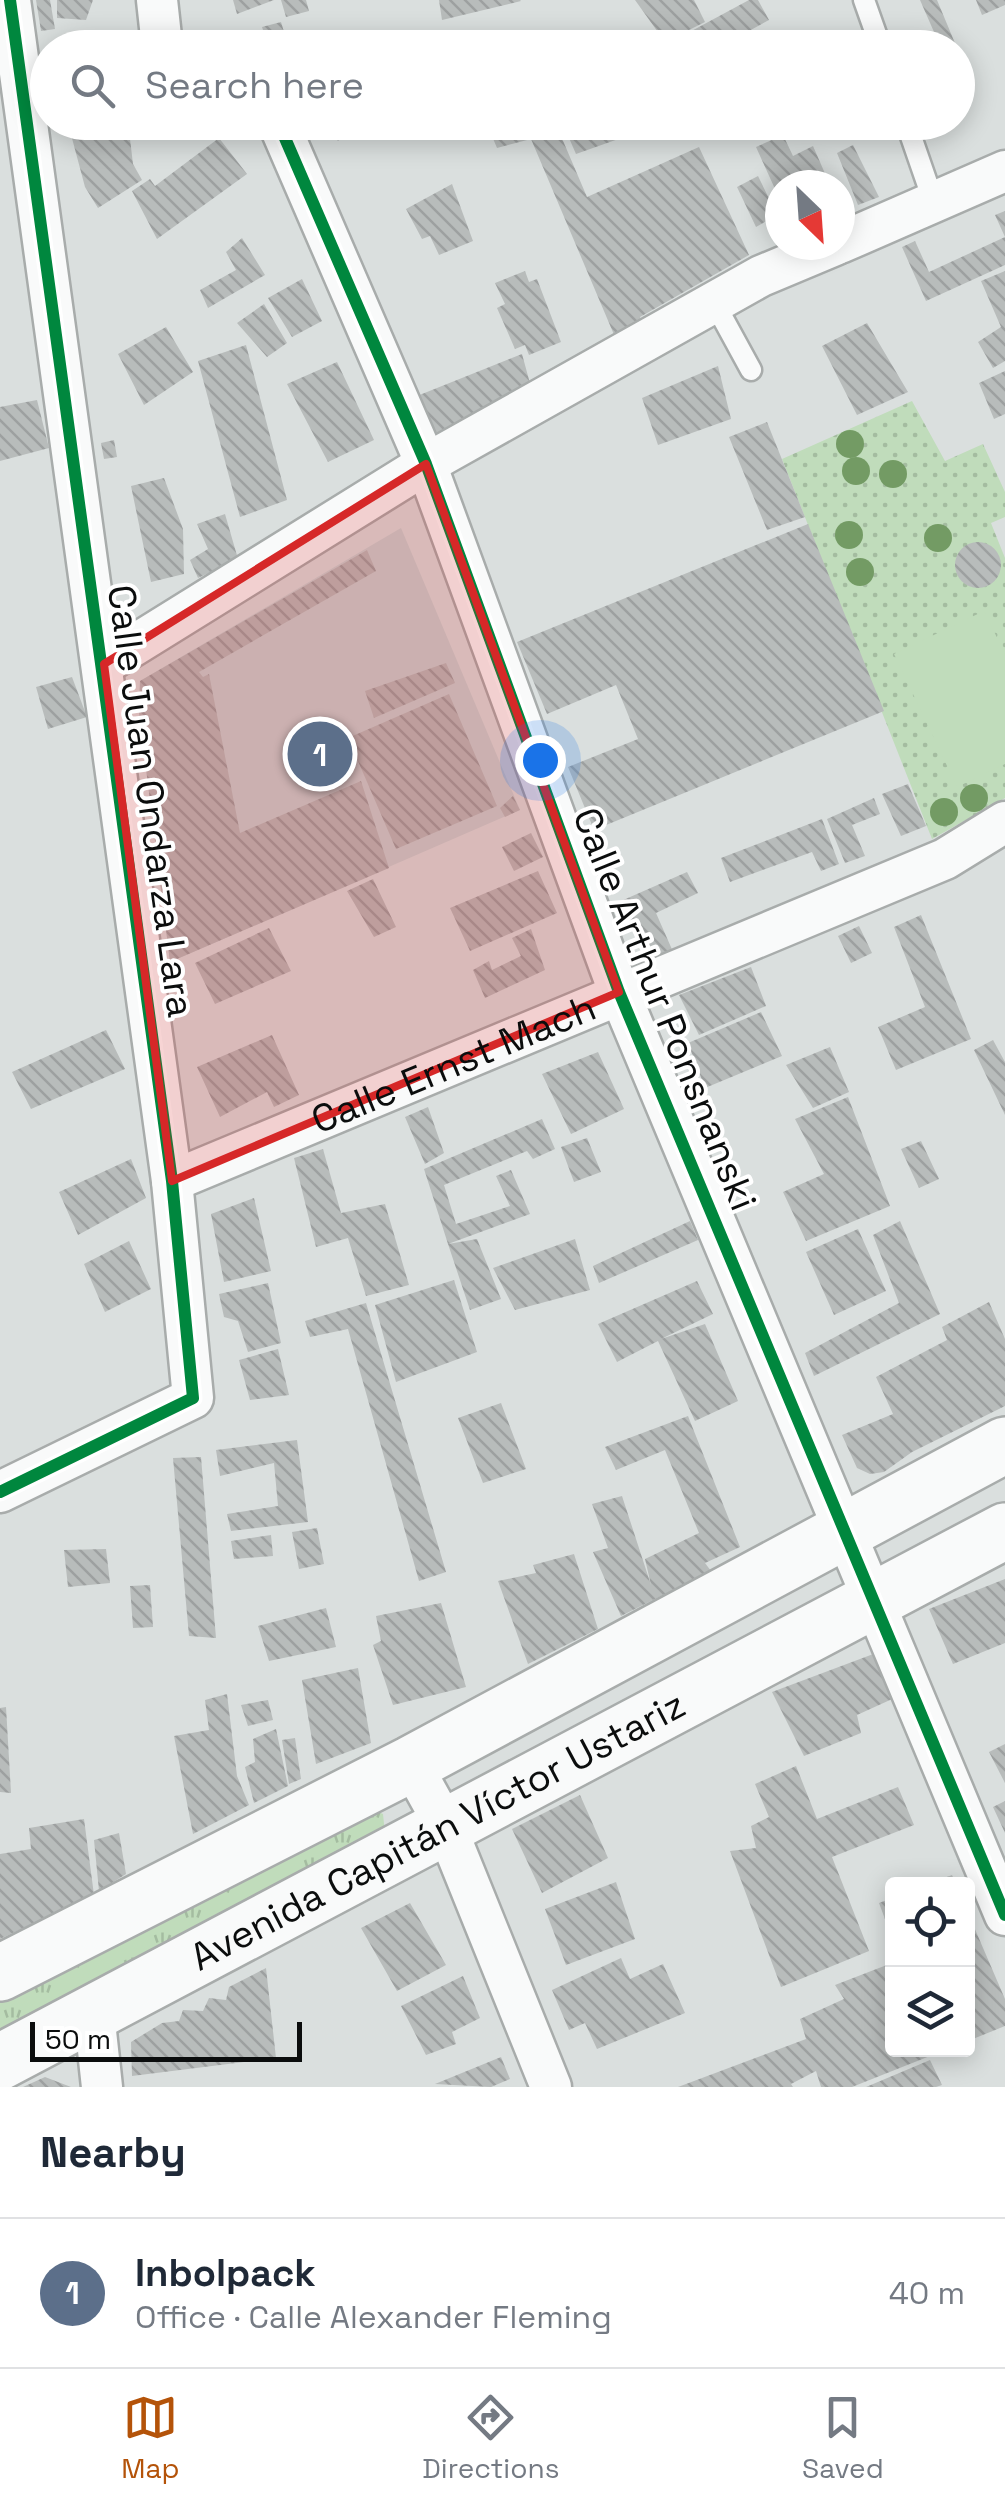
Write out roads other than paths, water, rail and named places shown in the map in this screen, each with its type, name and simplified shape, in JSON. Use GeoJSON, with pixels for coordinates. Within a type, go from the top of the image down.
{"type":"FeatureCollection","features":[{"type":"Feature","properties":{"kind":"main road","name":"Avenida Capitán Víctor Ustariz"},"geometry":{"type":"LineString","coordinates":[[0,1973],[411,1764],[1005,1445]]}},
{"type":"Feature","properties":{"kind":"main road","name":"Avenida Capitán Víctor Ustariz"},"geometry":{"type":"LineString","coordinates":[[0,2062],[1005,1531]]}},
{"type":"Feature","properties":{"kind":"street","name":"Calle Juan Ondarza Lara"},"geometry":{"type":"LineString","coordinates":[[10,0],[30,132]]}},
{"type":"Feature","properties":{"kind":"street"},"geometry":{"type":"LineString","coordinates":[[157,0],[160,30]]}},
{"type":"Feature","properties":{"kind":"street","name":"Calle Juan Ondarza Lara"},"geometry":{"type":"LineString","coordinates":[[0,1492],[194,1398],[172,1182],[31,140]]}},
{"type":"Feature","properties":{"kind":"street","name":"Calle Arthur Ponsnanski"},"geometry":{"type":"LineString","coordinates":[[286,140],[426,464],[620,992],[1005,1915]]}},
{"type":"Feature","properties":{"kind":"street"},"geometry":{"type":"LineString","coordinates":[[855,236],[1005,171]]}},
{"type":"Feature","properties":{"kind":"street"},"geometry":{"type":"LineString","coordinates":[[104,664],[426,464],[762,276],[800,260]]}},
{"type":"Feature","properties":{"kind":"street","name":"Calle Ernst Mach"},"geometry":{"type":"LineString","coordinates":[[172,1182],[946,859],[1005,822]]}},
{"type":"Feature","properties":{"kind":"street"},"geometry":{"type":"LineString","coordinates":[[411,1764],[446,1827],[551,2087]]}},
{"type":"Feature","properties":{"kind":"street"},"geometry":{"type":"LineString","coordinates":[[94,2013],[102,2087]]}},
{"type":"Feature","properties":{"kind":"lane"},"geometry":{"type":"LineString","coordinates":[[864,0],[874,30]]}},
{"type":"Feature","properties":{"kind":"lane"},"geometry":{"type":"LineString","coordinates":[[912,140],[934,203]]}},
{"type":"Feature","properties":{"kind":"lane"},"geometry":{"type":"LineString","coordinates":[[715,304],[751,370]]}},
{"type":"Feature","properties":{"kind":"place","name":"Inbolpack"},"geometry":{"type":"Point","coordinates":[320,754]}}]}
